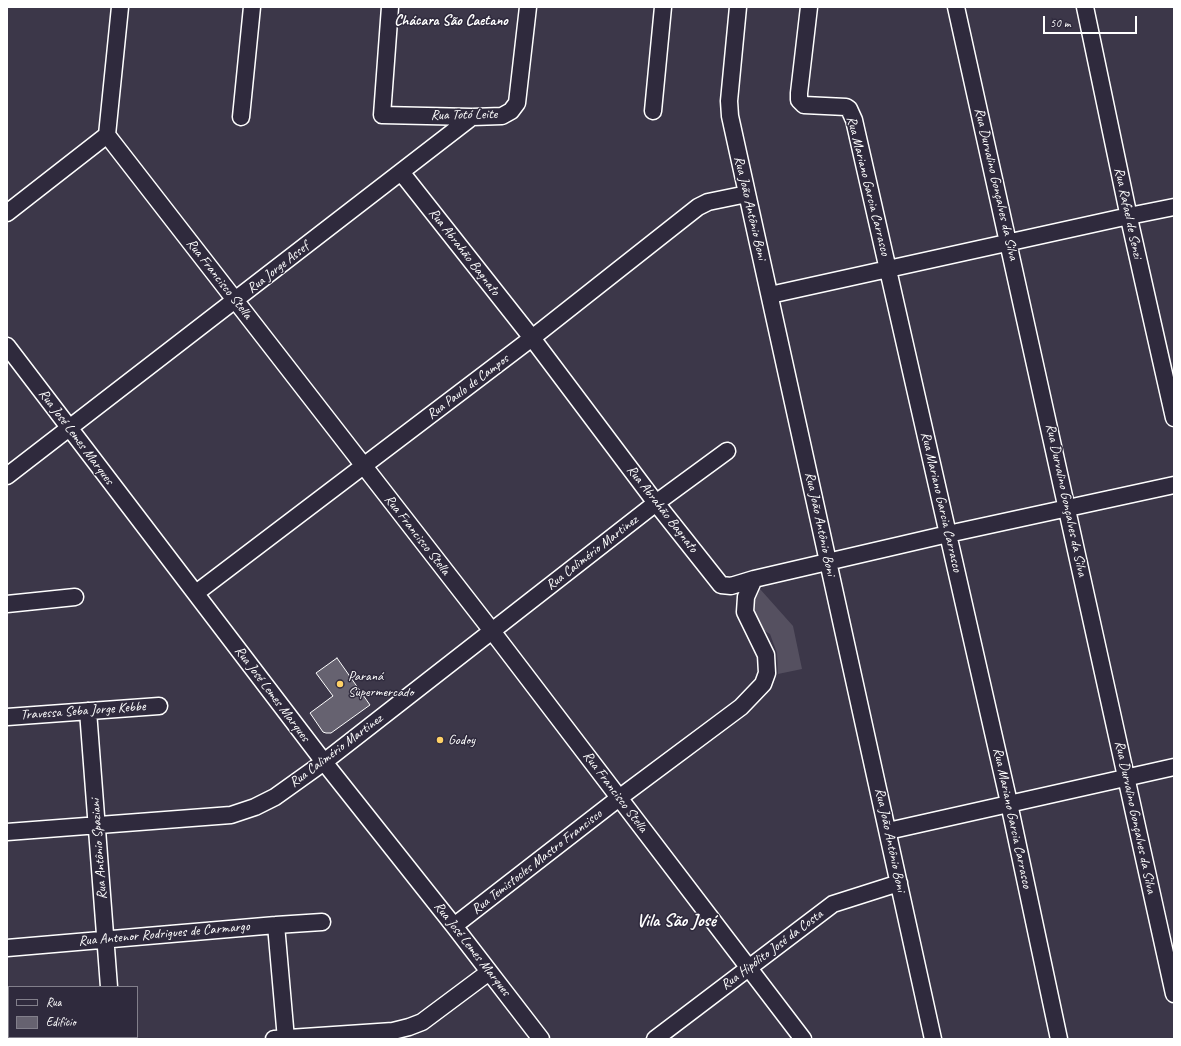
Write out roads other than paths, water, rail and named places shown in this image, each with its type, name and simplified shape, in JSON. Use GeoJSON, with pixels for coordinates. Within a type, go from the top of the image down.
{"type":"FeatureCollection","features":[{"type":"Feature","properties":{"kind":"street"},"geometry":{"type":"LineString","coordinates":[[7,213],[107,135],[120,7]]}},
{"type":"Feature","properties":{"kind":"street"},"geometry":{"type":"LineString","coordinates":[[241,117],[252,7]]}},
{"type":"Feature","properties":{"kind":"street","name":"Rua Totó Leite"},"geometry":{"type":"LineString","coordinates":[[390,7],[382,115],[472,117],[502,116],[511,112],[518,103],[528,7]]}},
{"type":"Feature","properties":{"kind":"street"},"geometry":{"type":"LineString","coordinates":[[653,111],[663,7]]}},
{"type":"Feature","properties":{"kind":"street","name":"Rua João Antônio Boni"},"geometry":{"type":"LineString","coordinates":[[738,7],[729,101],[730,116],[933,1039]]}},
{"type":"Feature","properties":{"kind":"street","name":"Rua Mariano Garcia Carrasco"},"geometry":{"type":"LineString","coordinates":[[809,7],[799,100],[804,105],[846,107],[852,113],[1010,804],[1059,1039]]}},
{"type":"Feature","properties":{"kind":"street","name":"Rua Durvalino Gonçalves da Silva"},"geometry":{"type":"LineString","coordinates":[[956,7],[1068,508],[1174,994]]}},
{"type":"Feature","properties":{"kind":"street","name":"Rua Rafael de Senzi"},"geometry":{"type":"LineString","coordinates":[[1085,7],[1129,216],[1174,418]]}},
{"type":"Feature","properties":{"kind":"street","name":"Rua Jorge Assef"},"geometry":{"type":"LineString","coordinates":[[7,476],[472,117]]}},
{"type":"Feature","properties":{"kind":"street","name":"Rua Francisco Stella"},"geometry":{"type":"LineString","coordinates":[[107,135],[492,631],[802,1039]]}},
{"type":"Feature","properties":{"kind":"street","name":"Rua Abrahão Bagnato"},"geometry":{"type":"LineString","coordinates":[[401,172],[532,338],[656,503],[721,585],[731,586],[754,579]]}},
{"type":"Feature","properties":{"kind":"street","name":"Rua Paulo de Campos"},"geometry":{"type":"LineString","coordinates":[[196,593],[532,338],[698,208],[708,202],[747,194]]}},
{"type":"Feature","properties":{"kind":"street"},"geometry":{"type":"LineString","coordinates":[[770,295],[1174,207]]}},
{"type":"Feature","properties":{"kind":"street","name":"Rua José Lemes Marques"},"geometry":{"type":"LineString","coordinates":[[7,346],[324,762],[541,1039]]}},
{"type":"Feature","properties":{"kind":"street","name":"Rua Calimério Martinez"},"geometry":{"type":"LineString","coordinates":[[7,832],[231,815],[255,807],[275,797],[324,762],[656,503],[727,451]]}},
{"type":"Feature","properties":{"kind":"street"},"geometry":{"type":"LineString","coordinates":[[620,798],[741,707],[764,684],[767,673],[766,655],[745,612],[746,596],[754,579],[948,534],[1174,485]]}},
{"type":"Feature","properties":{"kind":"street"},"geometry":{"type":"LineString","coordinates":[[7,604],[76,597]]}},
{"type":"Feature","properties":{"kind":"street","name":"Travessa Seba Jorge Kebbe"},"geometry":{"type":"LineString","coordinates":[[7,717],[159,706]]}},
{"type":"Feature","properties":{"kind":"street","name":"Rua Antônio Spaziani"},"geometry":{"type":"LineString","coordinates":[[88,711],[109,986]]}},
{"type":"Feature","properties":{"kind":"street"},"geometry":{"type":"LineString","coordinates":[[888,831],[1174,767]]}},
{"type":"Feature","properties":{"kind":"street","name":"Rua Temistocles Mastro Francisco"},"geometry":{"type":"LineString","coordinates":[[454,926],[620,798]]}},
{"type":"Feature","properties":{"kind":"street","name":"Rua Hipólito José da Costa"},"geometry":{"type":"LineString","coordinates":[[655,1039],[832,904],[899,883]]}},
{"type":"Feature","properties":{"kind":"street","name":"Rua Antenor Rodrigues de Carmargo"},"geometry":{"type":"LineString","coordinates":[[7,948],[322,922]]}},
{"type":"Feature","properties":{"kind":"street"},"geometry":{"type":"LineString","coordinates":[[276,925],[282,1039],[409,1028],[422,1022],[489,972]]}},
{"type":"Feature","properties":{"kind":"place","name":"Paraná Supermercado"},"geometry":{"type":"Point","coordinates":[340,684]}},
{"type":"Feature","properties":{"kind":"place","name":"Godoy"},"geometry":{"type":"Point","coordinates":[440,740]}},
{"type":"Feature","properties":{"kind":"district","name":"Chácara São Caetano"},"geometry":{"type":"Point","coordinates":[451,21]}},
{"type":"Feature","properties":{"kind":"district","name":"Vila São José"},"geometry":{"type":"Point","coordinates":[676,921]}}]}
